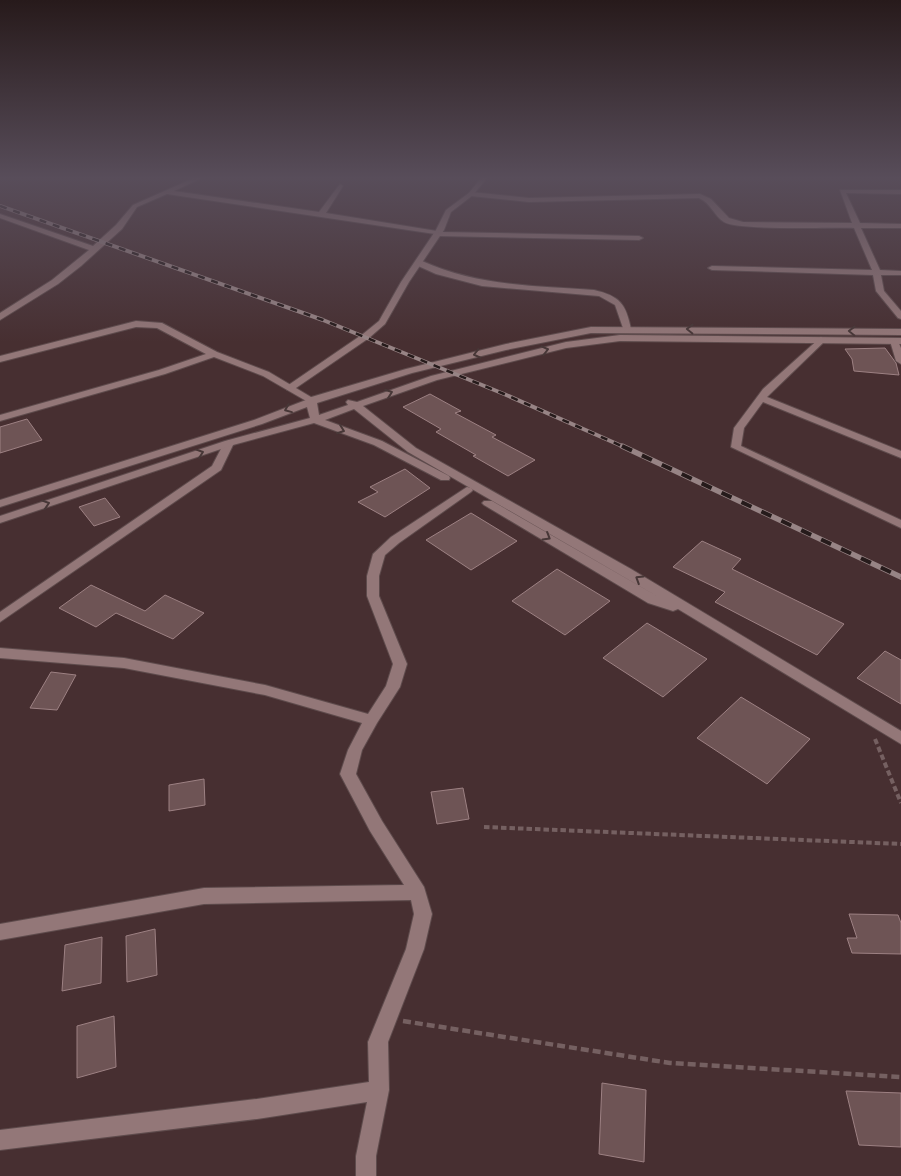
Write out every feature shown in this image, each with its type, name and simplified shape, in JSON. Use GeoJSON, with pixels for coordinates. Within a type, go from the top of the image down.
{"type":"FeatureCollection","features":[{"type":"Feature","properties":{"kind":"street"},"geometry":{"type":"LineString","coordinates":[[48,233],[94,249]]}},
{"type":"Feature","properties":{"kind":"street"},"geometry":{"type":"LineString","coordinates":[[0,317],[55,282],[112,233]]}},
{"type":"Feature","properties":{"kind":"street"},"geometry":{"type":"LineString","coordinates":[[290,388],[366,336],[382,322],[438,233],[639,238]]}},
{"type":"Feature","properties":{"kind":"street"},"geometry":{"type":"LineString","coordinates":[[860,233],[876,272],[880,291],[901,316]]}},
{"type":"Feature","properties":{"kind":"street"},"geometry":{"type":"LineString","coordinates":[[419,263],[436,272],[464,282],[594,292],[607,295],[617,301],[623,310],[628,329]]}},
{"type":"Feature","properties":{"kind":"street"},"geometry":{"type":"LineString","coordinates":[[712,268],[901,273]]}},
{"type":"Feature","properties":{"kind":"street"},"geometry":{"type":"LineString","coordinates":[[0,359],[136,324],[159,325],[214,354],[266,374],[311,400],[315,420]]}},
{"type":"Feature","properties":{"kind":"street"},"geometry":{"type":"LineString","coordinates":[[0,504],[258,422],[311,400],[334,393],[409,371],[506,347],[591,330],[901,332]]}},
{"type":"Feature","properties":{"kind":"street"},"geometry":{"type":"LineString","coordinates":[[0,520],[229,443],[315,420],[434,378],[566,345],[620,338],[898,341],[901,361]]}},
{"type":"Feature","properties":{"kind":"street"},"geometry":{"type":"LineString","coordinates":[[821,340],[761,398],[739,428],[736,447],[901,524]]}},
{"type":"Feature","properties":{"kind":"street"},"geometry":{"type":"LineString","coordinates":[[0,418],[162,372],[214,354]]}},
{"type":"Feature","properties":{"kind":"street"},"geometry":{"type":"LineString","coordinates":[[334,393],[357,405],[412,450],[627,572],[901,738]]}},
{"type":"Feature","properties":{"kind":"street"},"geometry":{"type":"LineString","coordinates":[[761,398],[901,455]]}},
{"type":"Feature","properties":{"kind":"street"},"geometry":{"type":"LineString","coordinates":[[315,420],[378,443],[467,490],[652,600],[694,614]]}},
{"type":"Feature","properties":{"kind":"street"},"geometry":{"type":"LineString","coordinates":[[0,618],[217,468],[229,443]]}},
{"type":"Feature","properties":{"kind":"street"},"geometry":{"type":"LineString","coordinates":[[366,1176],[366,1156],[379,1090],[378,1042],[415,949],[422,914],[418,892],[376,826],[348,774],[356,750],[371,720],[393,687],[400,664],[373,596],[373,576],[379,554],[395,540],[467,490]]}},
{"type":"Feature","properties":{"kind":"street"},"geometry":{"type":"LineString","coordinates":[[0,653],[124,663],[266,690],[371,720]]}},
{"type":"Feature","properties":{"kind":"street"},"geometry":{"type":"LineString","coordinates":[[0,932],[204,896],[418,892]]}},
{"type":"Feature","properties":{"kind":"street"},"geometry":{"type":"LineString","coordinates":[[0,1140],[257,1109],[379,1090]]}},
{"type":"Feature","properties":{"kind":"path"},"geometry":{"type":"LineString","coordinates":[[866,716],[901,803]]}},
{"type":"Feature","properties":{"kind":"path"},"geometry":{"type":"LineString","coordinates":[[484,827],[901,844]]}},
{"type":"Feature","properties":{"kind":"path"},"geometry":{"type":"LineString","coordinates":[[388,1019],[670,1063],[901,1077]]}},
{"type":"Feature","properties":{"kind":"building"},"geometry":{"type":"Polygon","coordinates":[[[885,348],[896,363],[899,375],[854,371],[852,359],[845,349],[885,348]]]}},
{"type":"Feature","properties":{"kind":"building"},"geometry":{"type":"Polygon","coordinates":[[[430,394],[461,411],[455,413],[496,435],[492,437],[535,460],[508,476],[436,432],[441,429],[403,407],[430,394]]]}},
{"type":"Feature","properties":{"kind":"building"},"geometry":{"type":"Polygon","coordinates":[[[27,419],[42,440],[0,453],[0,427],[27,419]]]}},
{"type":"Feature","properties":{"kind":"building"},"geometry":{"type":"Polygon","coordinates":[[[405,469],[430,488],[385,517],[358,502],[378,492],[370,487],[405,469]]]}},
{"type":"Feature","properties":{"kind":"building"},"geometry":{"type":"Polygon","coordinates":[[[105,498],[120,517],[94,526],[79,507],[105,498]]]}},
{"type":"Feature","properties":{"kind":"building"},"geometry":{"type":"Polygon","coordinates":[[[471,513],[517,541],[471,570],[426,540],[471,513]]]}},
{"type":"Feature","properties":{"kind":"building"},"geometry":{"type":"Polygon","coordinates":[[[702,541],[741,559],[732,569],[844,624],[817,655],[715,602],[725,592],[673,567],[702,541]]]}},
{"type":"Feature","properties":{"kind":"building"},"geometry":{"type":"Polygon","coordinates":[[[557,569],[610,601],[565,635],[512,601],[557,569]]]}},
{"type":"Feature","properties":{"kind":"building"},"geometry":{"type":"Polygon","coordinates":[[[91,585],[145,611],[165,595],[204,613],[173,639],[116,613],[96,627],[59,608],[91,585]]]}},
{"type":"Feature","properties":{"kind":"building"},"geometry":{"type":"Polygon","coordinates":[[[647,623],[707,659],[663,697],[603,658],[647,623]]]}},
{"type":"Feature","properties":{"kind":"building"},"geometry":{"type":"Polygon","coordinates":[[[885,651],[901,660],[901,704],[857,678],[885,651]]]}},
{"type":"Feature","properties":{"kind":"building"},"geometry":{"type":"Polygon","coordinates":[[[51,672],[76,675],[57,710],[30,708],[51,672]]]}},
{"type":"Feature","properties":{"kind":"building"},"geometry":{"type":"Polygon","coordinates":[[[741,697],[810,739],[767,784],[697,738],[741,697]]]}},
{"type":"Feature","properties":{"kind":"building"},"geometry":{"type":"Polygon","coordinates":[[[204,779],[205,805],[169,811],[169,785],[204,779]]]}},
{"type":"Feature","properties":{"kind":"building"},"geometry":{"type":"Polygon","coordinates":[[[463,788],[469,819],[437,824],[431,792],[463,788]]]}},
{"type":"Feature","properties":{"kind":"building"},"geometry":{"type":"Polygon","coordinates":[[[849,914],[898,915],[901,923],[901,954],[852,953],[847,938],[857,938],[849,914]]]}},
{"type":"Feature","properties":{"kind":"building"},"geometry":{"type":"Polygon","coordinates":[[[155,929],[157,975],[127,982],[126,936],[155,929]]]}},
{"type":"Feature","properties":{"kind":"building"},"geometry":{"type":"Polygon","coordinates":[[[102,937],[101,983],[62,991],[65,945],[102,937]]]}},
{"type":"Feature","properties":{"kind":"building"},"geometry":{"type":"Polygon","coordinates":[[[114,1016],[116,1067],[77,1078],[77,1026],[114,1016]]]}},
{"type":"Feature","properties":{"kind":"building"},"geometry":{"type":"Polygon","coordinates":[[[602,1083],[646,1090],[644,1162],[599,1154],[602,1083]]]}},
{"type":"Feature","properties":{"kind":"building"},"geometry":{"type":"Polygon","coordinates":[[[846,1091],[901,1093],[901,1147],[859,1145],[846,1091]]]}},
{"type":"Feature","properties":{"kind":"railway"},"geometry":{"type":"LineString","coordinates":[[76,233],[323,320],[504,394],[624,447]]}},
{"type":"Feature","properties":{"kind":"railway"},"geometry":{"type":"LineString","coordinates":[[622,446],[901,577]]}}]}
